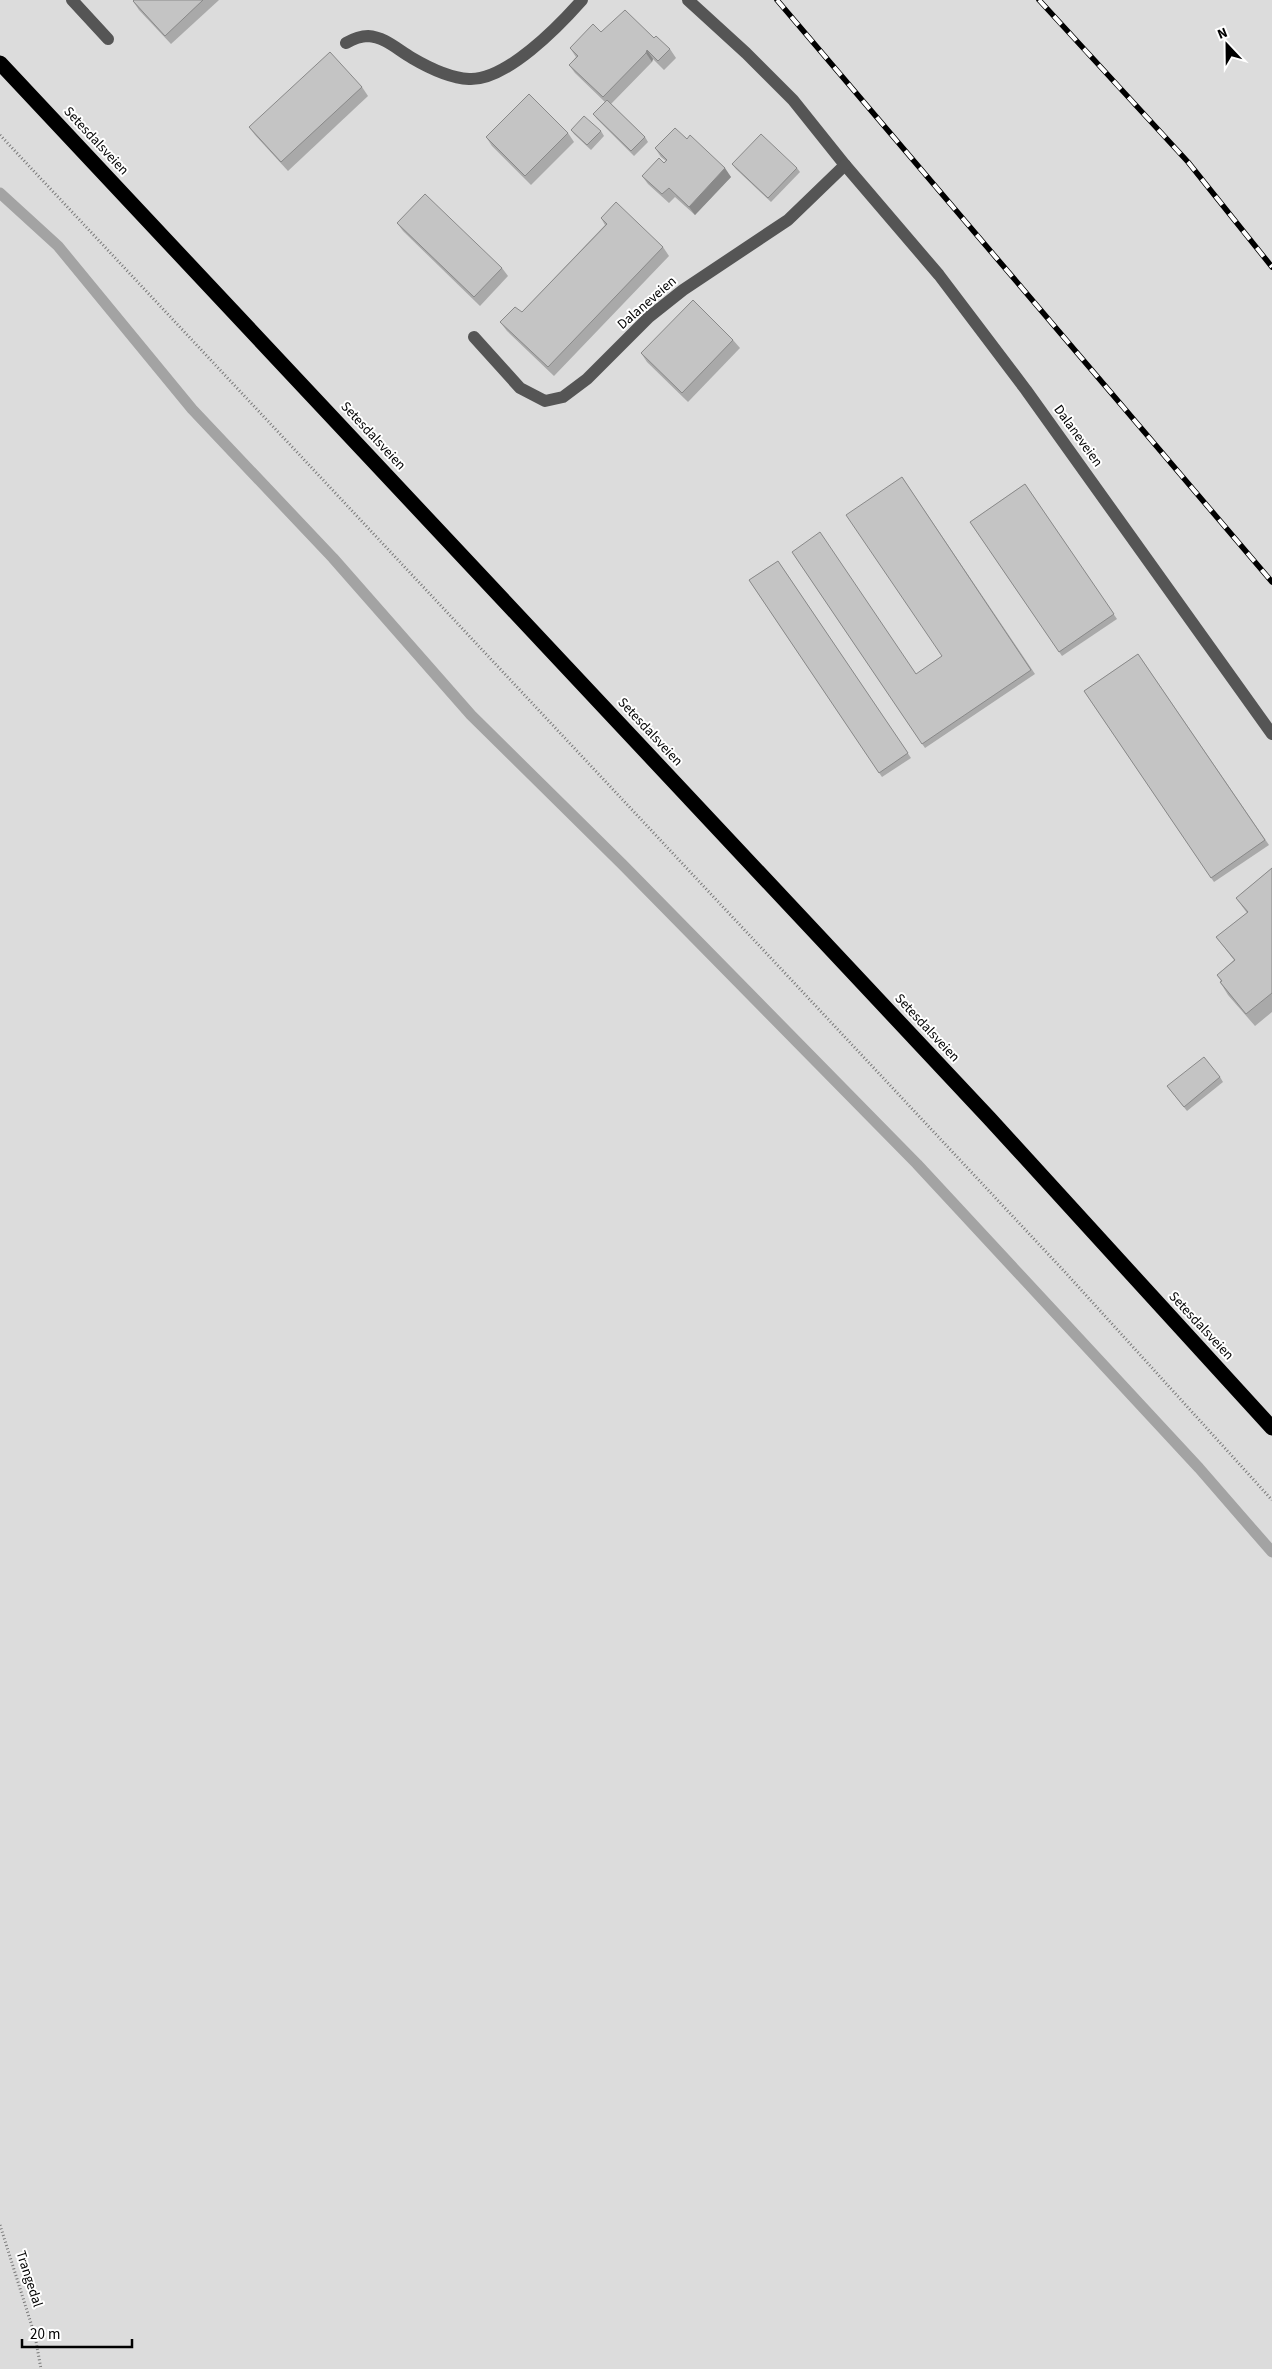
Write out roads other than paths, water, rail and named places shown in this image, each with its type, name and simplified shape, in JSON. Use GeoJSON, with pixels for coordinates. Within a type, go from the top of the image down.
{"type":"FeatureCollection","features":[{"type":"Feature","properties":{"kind":"highway","name":"Setesdalsveien"},"geometry":{"type":"LineString","coordinates":[[0,63],[970,1098],[1272,1428]]}},
{"type":"Feature","properties":{"kind":"street"},"geometry":{"type":"LineString","coordinates":[[72,0],[108,40]]}},
{"type":"Feature","properties":{"kind":"street"},"geometry":{"type":"LineString","coordinates":[[346,43],[355,38],[368,36],[387,42],[411,58],[442,73],[470,79],[495,73],[528,51],[557,27],[582,0]]}},
{"type":"Feature","properties":{"kind":"street","name":"Dalaneveien"},"geometry":{"type":"LineString","coordinates":[[688,0],[746,52],[793,100],[845,165],[939,275],[1020,382],[1272,734]]}},
{"type":"Feature","properties":{"kind":"street","name":"Dalaneveien"},"geometry":{"type":"LineString","coordinates":[[474,337],[520,388],[545,401],[563,397],[587,379],[649,317],[683,290],[788,220],[845,165]]}},
{"type":"Feature","properties":{"kind":"waterway"},"geometry":{"type":"LineString","coordinates":[[0,193],[58,246],[192,409],[333,558],[471,715],[623,865],[917,1164],[1199,1468],[1272,1552]]}},
{"type":"Feature","properties":{"kind":"railway"},"geometry":{"type":"LineString","coordinates":[[777,0],[1272,582]]}},
{"type":"Feature","properties":{"kind":"railway"},"geometry":{"type":"LineString","coordinates":[[1039,0],[1188,162],[1272,267]]}}]}
